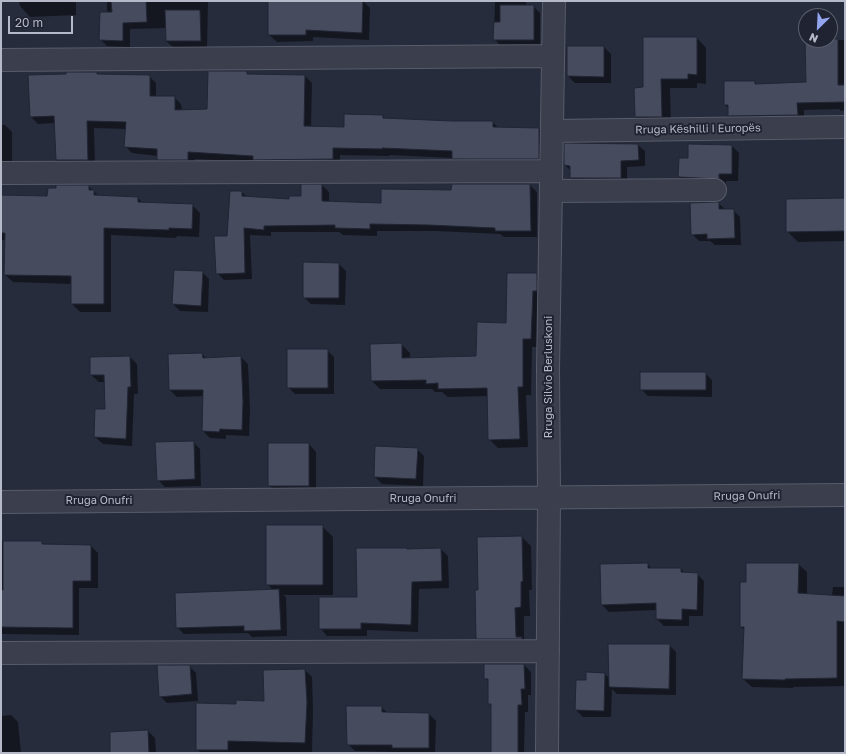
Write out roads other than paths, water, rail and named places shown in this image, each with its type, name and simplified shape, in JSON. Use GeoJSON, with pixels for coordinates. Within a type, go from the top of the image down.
{"type":"FeatureCollection","features":[{"type":"Feature","properties":{"kind":"street","name":"Rruga Silvio Berluskoni"},"geometry":{"type":"LineString","coordinates":[[547,753],[549,498],[548,369],[554,1]]}},
{"type":"Feature","properties":{"kind":"street"},"geometry":{"type":"LineString","coordinates":[[1,60],[553,56]]}},
{"type":"Feature","properties":{"kind":"street","name":"Rruga Këshilli I Europës"},"geometry":{"type":"LineString","coordinates":[[552,131],[845,127]]}},
{"type":"Feature","properties":{"kind":"street"},"geometry":{"type":"LineString","coordinates":[[1,174],[551,181],[715,190]]}},
{"type":"Feature","properties":{"kind":"street","name":"Rruga Onufri"},"geometry":{"type":"LineString","coordinates":[[1,502],[845,495]]}},
{"type":"Feature","properties":{"kind":"street"},"geometry":{"type":"LineString","coordinates":[[1,653],[548,651]]}}]}
